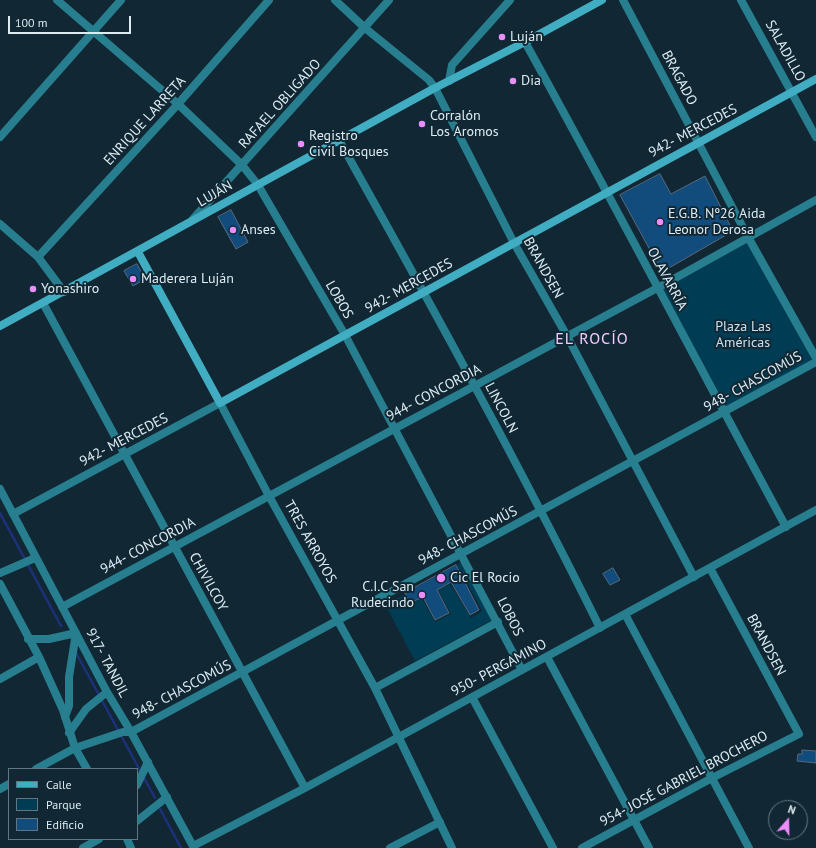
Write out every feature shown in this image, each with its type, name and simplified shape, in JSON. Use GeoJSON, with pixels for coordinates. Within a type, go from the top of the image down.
{"type":"FeatureCollection","features":[{"type":"Feature","properties":{"kind":"main road","name":"LUJÁN"},"geometry":{"type":"LineString","coordinates":[[0,326],[138,252],[435,88],[525,42],[602,0]]}},
{"type":"Feature","properties":{"kind":"main road","name":"942- MERCEDES"},"geometry":{"type":"LineString","coordinates":[[220,402],[816,79]]}},
{"type":"Feature","properties":{"kind":"main road","name":"TRES ARROYOS"},"geometry":{"type":"LineString","coordinates":[[138,252],[220,402]]}},
{"type":"Feature","properties":{"kind":"street","name":"LOBOS"},"geometry":{"type":"LineString","coordinates":[[58,0],[178,104],[242,165],[258,185],[345,335],[498,622],[522,670]]}},
{"type":"Feature","properties":{"kind":"street"},"geometry":{"type":"LineString","coordinates":[[0,137],[121,0]]}},
{"type":"Feature","properties":{"kind":"street","name":"ENRIQUE LARRETA"},"geometry":{"type":"LineString","coordinates":[[38,257],[178,104],[269,0]]}},
{"type":"Feature","properties":{"kind":"street","name":"BRANDSEN"},"geometry":{"type":"LineString","coordinates":[[335,0],[365,28],[429,80],[435,88],[514,243],[567,336],[694,577]]}},
{"type":"Feature","properties":{"kind":"street","name":"RAFAEL OBLIGADO"},"geometry":{"type":"LineString","coordinates":[[189,224],[365,28],[388,0]]}},
{"type":"Feature","properties":{"kind":"street"},"geometry":{"type":"LineString","coordinates":[[449,81],[452,65],[510,0]]}},
{"type":"Feature","properties":{"kind":"street","name":"BRAGADO"},"geometry":{"type":"LineString","coordinates":[[623,0],[748,237],[816,358]]}},
{"type":"Feature","properties":{"kind":"street","name":"SALADILLO"},"geometry":{"type":"LineString","coordinates":[[741,0],[816,137]]}},
{"type":"Feature","properties":{"kind":"street","name":"OLAVARRÍA"},"geometry":{"type":"LineString","coordinates":[[525,42],[608,192],[657,288],[786,527]]}},
{"type":"Feature","properties":{"kind":"street","name":"LINCOLN"},"geometry":{"type":"LineString","coordinates":[[339,140],[424,292],[542,511],[600,628]]}},
{"type":"Feature","properties":{"kind":"street","name":"944- CONCORDIA"},"geometry":{"type":"LineString","coordinates":[[62,607],[657,288],[816,200]]}},
{"type":"Feature","properties":{"kind":"street"},"geometry":{"type":"LineString","coordinates":[[0,224],[38,257],[64,292]]}},
{"type":"Feature","properties":{"kind":"street","name":"CHIVILCOY"},"geometry":{"type":"LineString","coordinates":[[42,303],[305,788]]}},
{"type":"Feature","properties":{"kind":"street","name":"948- CHASCOMÚS"},"geometry":{"type":"LineString","coordinates":[[38,768],[74,748],[123,732],[131,732],[816,362]]}},
{"type":"Feature","properties":{"kind":"street","name":"942- MERCEDES"},"geometry":{"type":"LineString","coordinates":[[13,514],[220,402]]}},
{"type":"Feature","properties":{"kind":"street","name":"TRES ARROYOS"},"geometry":{"type":"LineString","coordinates":[[220,402],[269,496],[339,620],[400,736],[452,848]]}},
{"type":"Feature","properties":{"kind":"street","name":"917- TANDIL"},"geometry":{"type":"LineString","coordinates":[[0,489],[13,514],[29,560],[62,607],[76,633],[102,696],[131,732],[194,847]]}},
{"type":"Feature","properties":{"kind":"street","name":"950- PERGAMINO"},"geometry":{"type":"LineString","coordinates":[[194,847],[472,698],[816,510]]}},
{"type":"Feature","properties":{"kind":"street"},"geometry":{"type":"LineString","coordinates":[[0,573],[29,560]]}},
{"type":"Feature","properties":{"kind":"street","name":"BRANDSEN"},"geometry":{"type":"LineString","coordinates":[[710,568],[799,734]]}},
{"type":"Feature","properties":{"kind":"street"},"geometry":{"type":"LineString","coordinates":[[0,584],[39,657],[65,717],[74,748],[86,768]]}},
{"type":"Feature","properties":{"kind":"street"},"geometry":{"type":"LineString","coordinates":[[625,614],[749,848]]}},
{"type":"Feature","properties":{"kind":"street"},"geometry":{"type":"LineString","coordinates":[[375,688],[498,622]]}},
{"type":"Feature","properties":{"kind":"street"},"geometry":{"type":"LineString","coordinates":[[28,638],[49,639],[76,633],[69,677],[69,706],[65,717]]}},
{"type":"Feature","properties":{"kind":"street"},"geometry":{"type":"LineString","coordinates":[[0,679],[39,657]]}},
{"type":"Feature","properties":{"kind":"street"},"geometry":{"type":"LineString","coordinates":[[547,657],[649,848]]}},
{"type":"Feature","properties":{"kind":"street"},"geometry":{"type":"LineString","coordinates":[[69,733],[86,709],[102,696]]}},
{"type":"Feature","properties":{"kind":"street"},"geometry":{"type":"LineString","coordinates":[[472,698],[553,848]]}},
{"type":"Feature","properties":{"kind":"street","name":"954- JOSÉ GABRIEL BROCHERO"},"geometry":{"type":"LineString","coordinates":[[582,848],[712,778],[799,734]]}},
{"type":"Feature","properties":{"kind":"street"},"geometry":{"type":"LineString","coordinates":[[138,783],[148,762]]}},
{"type":"Feature","properties":{"kind":"street"},"geometry":{"type":"LineString","coordinates":[[138,820],[167,797]]}},
{"type":"Feature","properties":{"kind":"street"},"geometry":{"type":"LineString","coordinates":[[390,848],[440,822]]}},
{"type":"Feature","properties":{"kind":"street"},"geometry":{"type":"LineString","coordinates":[[83,848],[97,840]]}},
{"type":"Feature","properties":{"kind":"green space","name":"Plaza Las Américas"},"geometry":{"type":"Polygon","coordinates":[[[748,237],[816,358],[724,413],[657,288],[748,237]]]}},
{"type":"Feature","properties":{"kind":"green space"},"geometry":{"type":"Polygon","coordinates":[[[461,562],[492,620],[415,661],[385,604],[404,595],[409,605],[422,598],[435,622],[451,614],[438,590],[450,584],[471,618],[482,611],[457,565],[461,562]]]}},
{"type":"Feature","properties":{"kind":"building","name":"E.G.B. Nº26 Aida Leonor Derosa"},"geometry":{"type":"Polygon","coordinates":[[[660,174],[671,194],[705,176],[733,231],[662,272],[620,195],[660,174]]]}},
{"type":"Feature","properties":{"kind":"building","name":"Anses"},"geometry":{"type":"Polygon","coordinates":[[[231,210],[248,242],[236,249],[218,217],[231,210]]]}},
{"type":"Feature","properties":{"kind":"building"},"geometry":{"type":"Polygon","coordinates":[[[137,264],[145,279],[133,286],[124,271],[137,264]]]}},
{"type":"Feature","properties":{"kind":"building","name":"C.I.C San Rudecindo"},"geometry":{"type":"Polygon","coordinates":[[[456,565],[479,610],[470,615],[451,582],[437,590],[449,613],[435,620],[423,597],[410,603],[405,593],[456,565]]]}},
{"type":"Feature","properties":{"kind":"building"},"geometry":{"type":"Polygon","coordinates":[[[613,568],[620,580],[610,585],[603,574],[613,568]]]}},
{"type":"Feature","properties":{"kind":"building"},"geometry":{"type":"Polygon","coordinates":[[[802,750],[816,751],[816,763],[797,761],[798,754],[802,754],[802,750]]]}},
{"type":"Feature","properties":{"kind":"waterway"},"geometry":{"type":"LineString","coordinates":[[0,513],[61,626]]}},
{"type":"Feature","properties":{"kind":"waterway"},"geometry":{"type":"LineString","coordinates":[[75,651],[155,798]]}},
{"type":"Feature","properties":{"kind":"waterway"},"geometry":{"type":"LineString","coordinates":[[160,809],[181,848]]}},
{"type":"Feature","properties":{"kind":"place","name":"Luján"},"geometry":{"type":"Point","coordinates":[502,37]}},
{"type":"Feature","properties":{"kind":"place","name":"Dia"},"geometry":{"type":"Point","coordinates":[513,81]}},
{"type":"Feature","properties":{"kind":"place","name":"Corralón Los Aromos"},"geometry":{"type":"Point","coordinates":[422,124]}},
{"type":"Feature","properties":{"kind":"place","name":"Registro Civil Bosques"},"geometry":{"type":"Point","coordinates":[301,144]}},
{"type":"Feature","properties":{"kind":"place","name":"E.G.B. Nº26 Aida Leonor Derosa"},"geometry":{"type":"Point","coordinates":[660,222]}},
{"type":"Feature","properties":{"kind":"place","name":"Anses"},"geometry":{"type":"Point","coordinates":[233,230]}},
{"type":"Feature","properties":{"kind":"place","name":"Maderera Luján"},"geometry":{"type":"Point","coordinates":[133,279]}},
{"type":"Feature","properties":{"kind":"place","name":"Yonashiro"},"geometry":{"type":"Point","coordinates":[33,289]}},
{"type":"Feature","properties":{"kind":"place","name":"Cic El Rocio"},"geometry":{"type":"Point","coordinates":[441,578]}},
{"type":"Feature","properties":{"kind":"place","name":"C.I.C San Rudecindo"},"geometry":{"type":"Point","coordinates":[422,595]}},
{"type":"Feature","properties":{"kind":"district","name":"EL ROCÍO"},"geometry":{"type":"Point","coordinates":[592,339]}}]}
